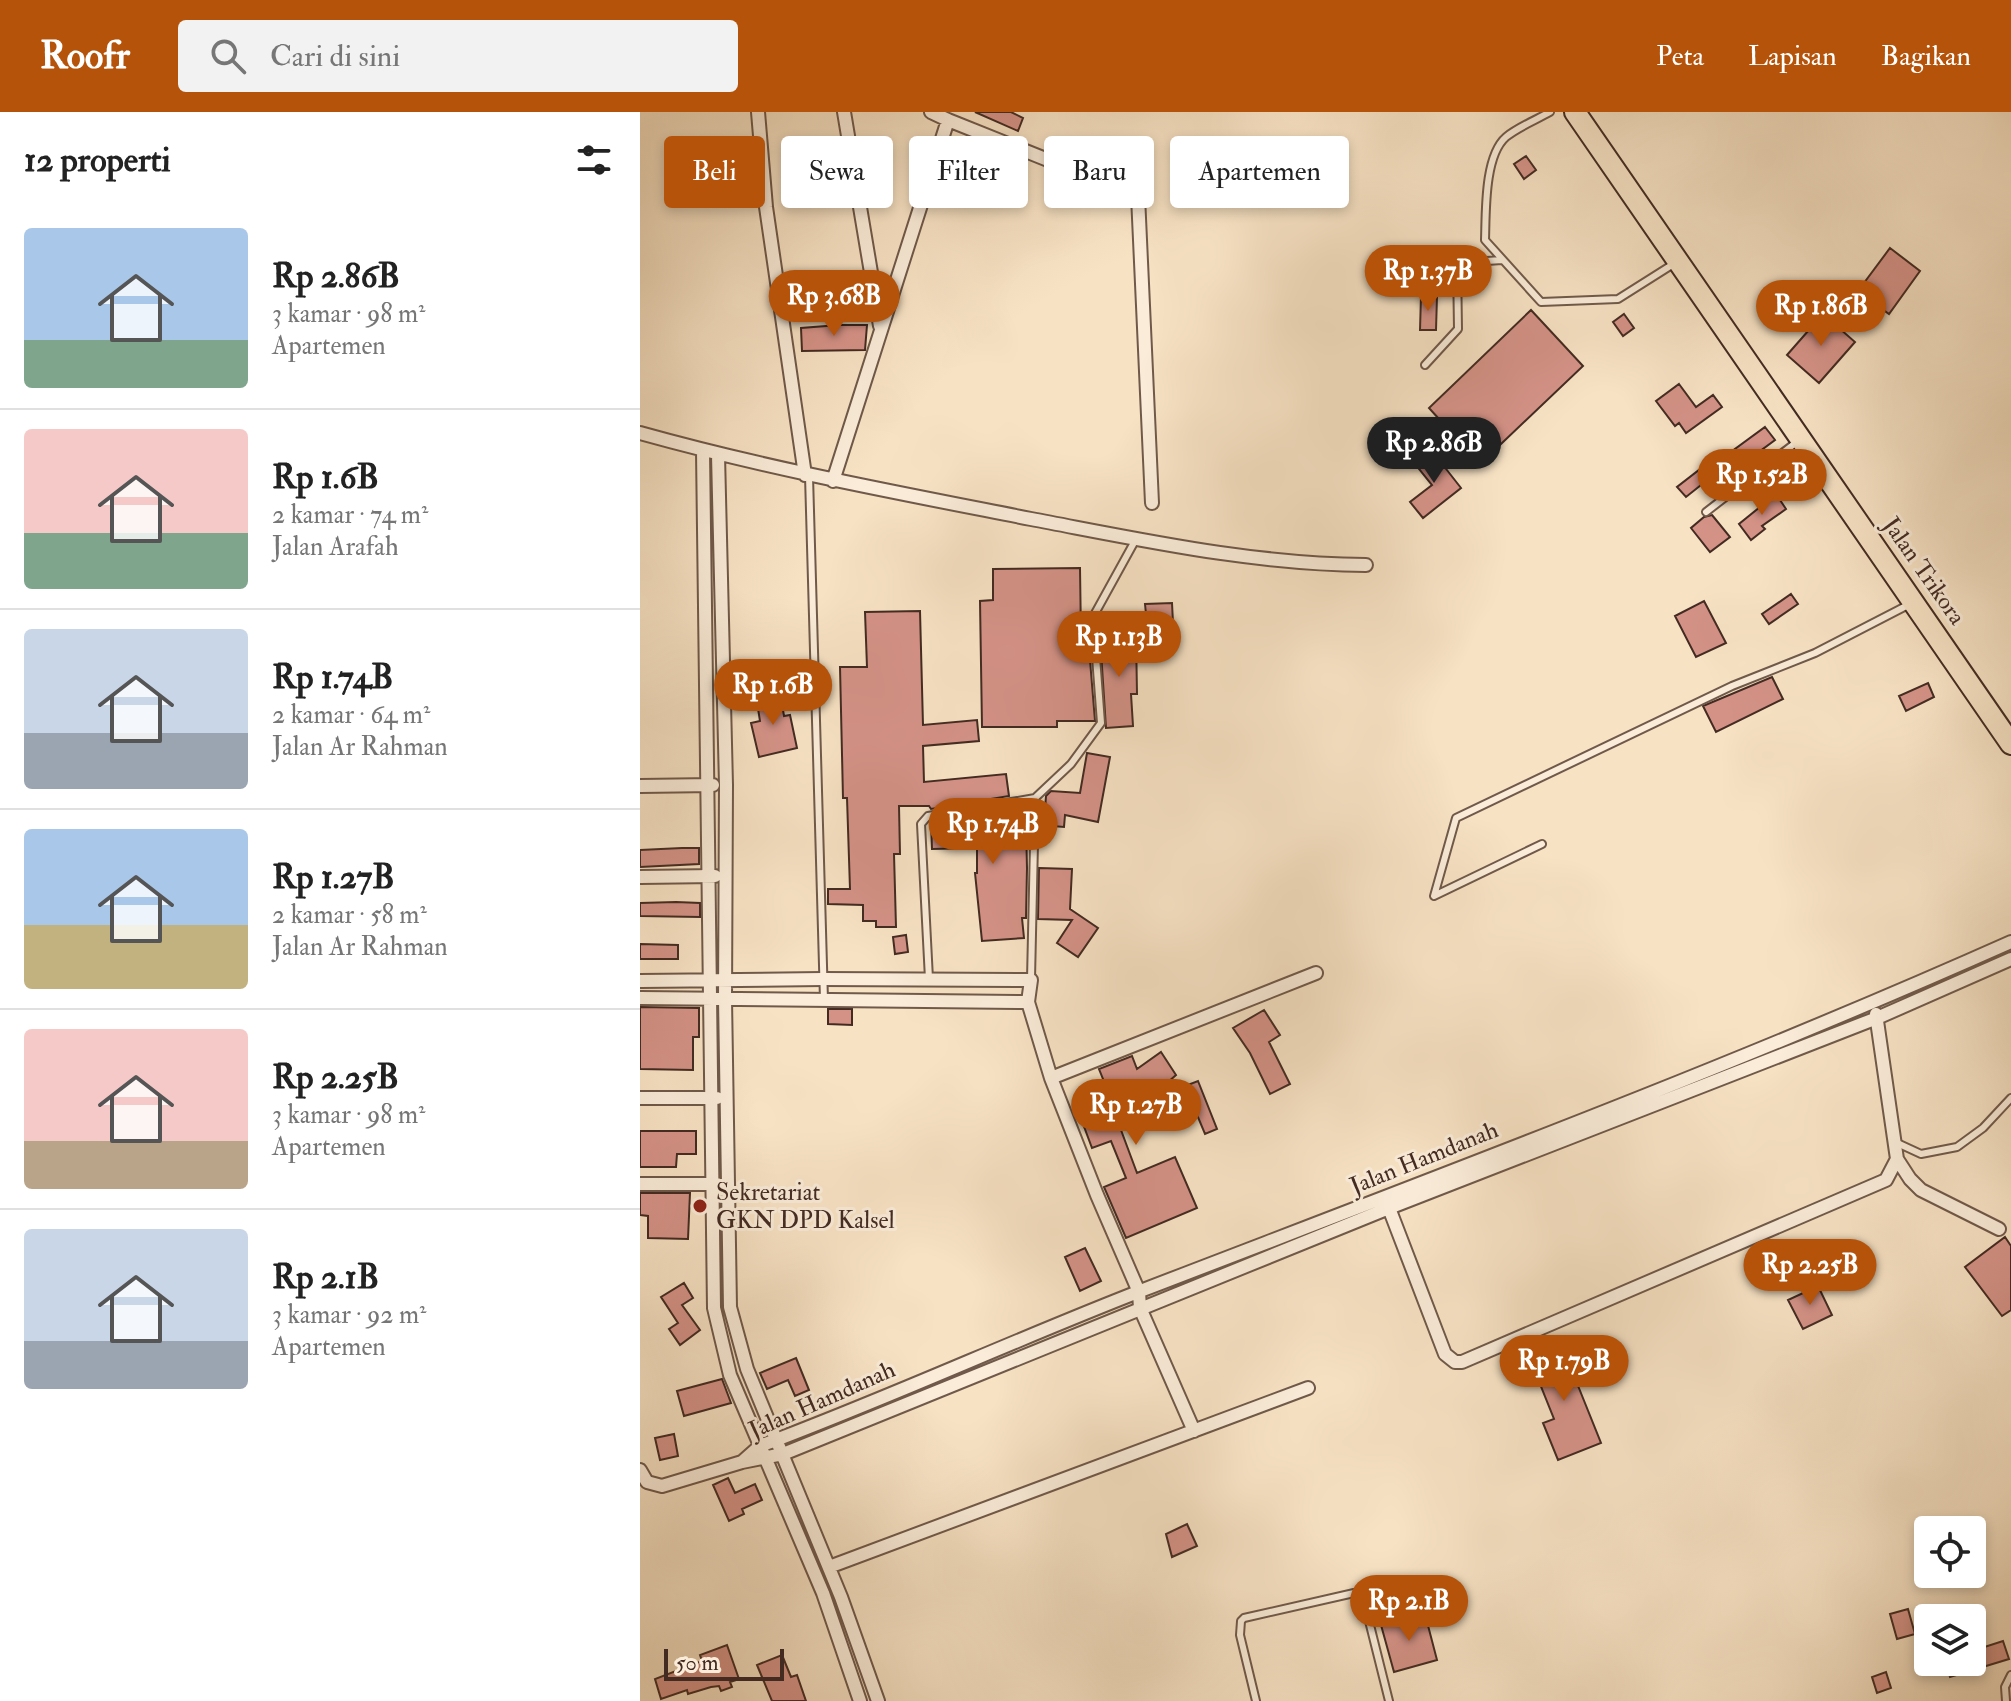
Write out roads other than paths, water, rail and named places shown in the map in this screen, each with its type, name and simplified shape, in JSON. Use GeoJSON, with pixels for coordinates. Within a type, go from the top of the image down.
{"type":"FeatureCollection","features":[{"type":"Feature","properties":{"kind":"main road","name":"Jalan Trikora"},"geometry":{"type":"LineString","coordinates":[[1575,112],[2011,744]]}},
{"type":"Feature","properties":{"kind":"street"},"geometry":{"type":"LineString","coordinates":[[758,112],[766,207],[807,476]]}},
{"type":"Feature","properties":{"kind":"street"},"geometry":{"type":"LineString","coordinates":[[844,112],[881,330]]}},
{"type":"Feature","properties":{"kind":"street"},"geometry":{"type":"LineString","coordinates":[[931,112],[1138,196],[1152,503]]}},
{"type":"Feature","properties":{"kind":"street"},"geometry":{"type":"LineString","coordinates":[[833,481],[948,120]]}},
{"type":"Feature","properties":{"kind":"street"},"geometry":{"type":"LineString","coordinates":[[640,433],[807,476],[1136,539],[1253,559],[1307,565],[1366,565]]}},
{"type":"Feature","properties":{"kind":"street"},"geometry":{"type":"LineString","coordinates":[[703,451],[714,1308],[730,1375],[823,1593],[860,1701]]}},
{"type":"Feature","properties":{"kind":"street"},"geometry":{"type":"LineString","coordinates":[[718,455],[726,785],[725,999],[730,1307],[747,1369],[829,1567],[878,1701]]}},
{"type":"Feature","properties":{"kind":"street"},"geometry":{"type":"LineString","coordinates":[[640,786],[726,785]]}},
{"type":"Feature","properties":{"kind":"street"},"geometry":{"type":"LineString","coordinates":[[640,877],[726,875]]}},
{"type":"Feature","properties":{"kind":"street","name":"Jalan Hamdanah"},"geometry":{"type":"LineString","coordinates":[[742,1462],[760,1446],[1139,1292],[1386,1198],[1871,1004],[2011,942]]}},
{"type":"Feature","properties":{"kind":"street","name":"Jalan Hamdanah"},"geometry":{"type":"LineString","coordinates":[[742,1462],[783,1454],[1389,1208],[1877,1018],[2011,959]]}},
{"type":"Feature","properties":{"kind":"street"},"geometry":{"type":"LineString","coordinates":[[1051,1078],[1316,973]]}},
{"type":"Feature","properties":{"kind":"street"},"geometry":{"type":"LineString","coordinates":[[884,979],[888,1001]]}},
{"type":"Feature","properties":{"kind":"street"},"geometry":{"type":"LineString","coordinates":[[640,981],[1031,980],[1028,1002],[1051,1078],[1139,1292],[1140,1308],[1194,1431]]}},
{"type":"Feature","properties":{"kind":"street"},"geometry":{"type":"LineString","coordinates":[[640,998],[1028,1002]]}},
{"type":"Feature","properties":{"kind":"street"},"geometry":{"type":"LineString","coordinates":[[1871,1004],[1877,1018],[1897,1159],[1921,1190],[1999,1229]]}},
{"type":"Feature","properties":{"kind":"street"},"geometry":{"type":"LineString","coordinates":[[640,1098],[728,1099]]}},
{"type":"Feature","properties":{"kind":"street"},"geometry":{"type":"LineString","coordinates":[[1389,1208],[1445,1354],[1455,1362],[1462,1362],[1886,1180],[1897,1159]]}},
{"type":"Feature","properties":{"kind":"street"},"geometry":{"type":"LineString","coordinates":[[640,1184],[728,1184]]}},
{"type":"Feature","properties":{"kind":"street"},"geometry":{"type":"LineString","coordinates":[[829,1567],[1308,1388]]}},
{"type":"Feature","properties":{"kind":"street"},"geometry":{"type":"LineString","coordinates":[[640,1472],[647,1482],[662,1486],[742,1462]]}},
{"type":"Feature","properties":{"kind":"lane"},"geometry":{"type":"LineString","coordinates":[[1550,112],[1505,138],[1496,152],[1486,193],[1485,240],[1502,260],[1541,302],[1618,299],[1678,261]]}},
{"type":"Feature","properties":{"kind":"lane"},"geometry":{"type":"LineString","coordinates":[[1425,365],[1458,329],[1457,263],[1502,260]]}},
{"type":"Feature","properties":{"kind":"lane"},"geometry":{"type":"LineString","coordinates":[[1706,512],[1801,439]]}},
{"type":"Feature","properties":{"kind":"lane"},"geometry":{"type":"LineString","coordinates":[[807,476],[824,1000]]}},
{"type":"Feature","properties":{"kind":"lane"},"geometry":{"type":"LineString","coordinates":[[929,979],[921,824],[928,816],[1035,798],[1071,764],[1101,723],[1093,617],[1136,539]]}},
{"type":"Feature","properties":{"kind":"lane"},"geometry":{"type":"LineString","coordinates":[[1542,844],[1434,896],[1456,818],[1732,686],[1815,653],[1914,603]]}},
{"type":"Feature","properties":{"kind":"lane"},"geometry":{"type":"LineString","coordinates":[[1031,980],[1035,798]]}},
{"type":"Feature","properties":{"kind":"lane"},"geometry":{"type":"LineString","coordinates":[[1895,1142],[1921,1154],[1957,1147],[1983,1128],[2011,1098]]}},
{"type":"Feature","properties":{"kind":"lane"},"geometry":{"type":"LineString","coordinates":[[1256,1701],[1239,1628],[1241,1621],[1354,1593],[1363,1597],[1389,1701]]}},
{"type":"Feature","properties":{"kind":"lane"},"geometry":{"type":"LineString","coordinates":[[2006,1701],[2005,1687],[2011,1675]]}},
{"type":"Feature","properties":{"kind":"place","name":"Sekretariat GKN DPD Kalsel"},"geometry":{"type":"Point","coordinates":[700,1206]}}]}
